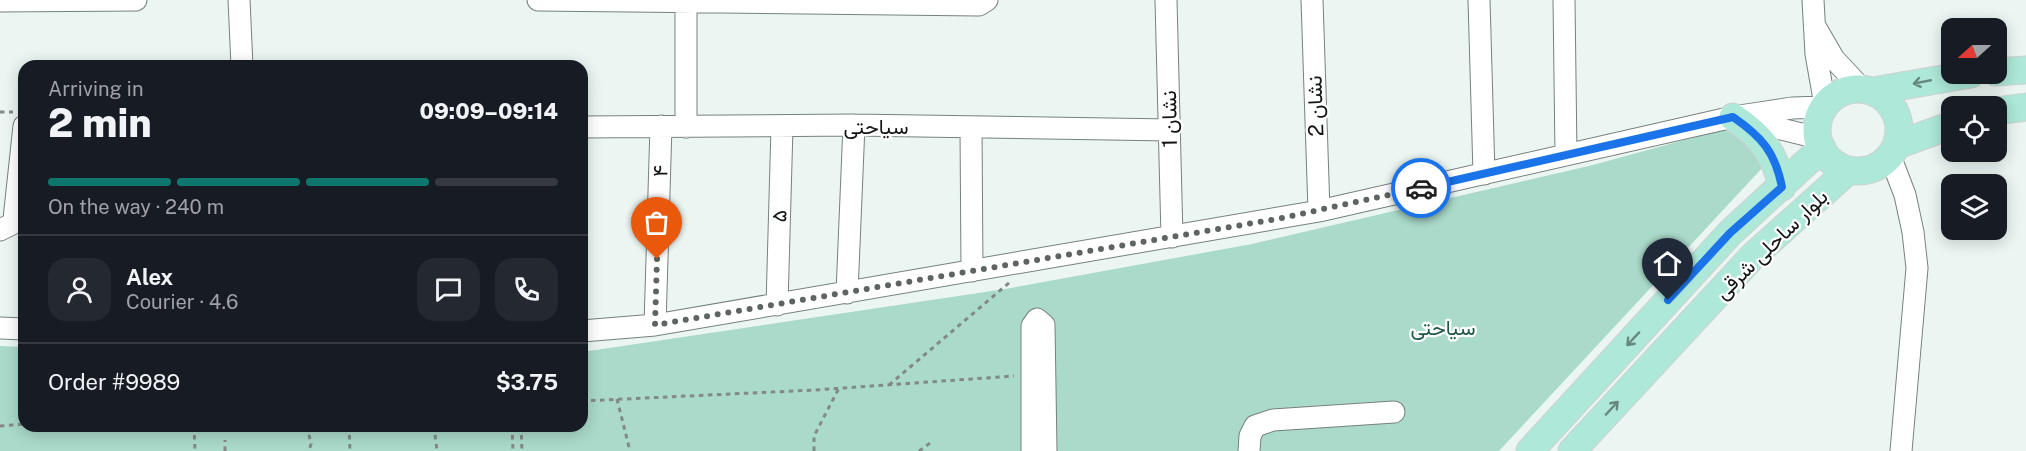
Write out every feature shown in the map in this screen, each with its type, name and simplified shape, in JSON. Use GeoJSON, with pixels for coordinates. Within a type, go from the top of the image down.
{"type":"FeatureCollection","features":[{"type":"Feature","properties":{"kind":"main road"},"geometry":{"type":"LineString","coordinates":[[2007,71],[2026,70]]}},
{"type":"Feature","properties":{"kind":"main road"},"geometry":{"type":"LineString","coordinates":[[1941,79],[1868,90],[1848,90],[1836,95],[1825,106],[1819,117],[1820,143],[1838,165],[1849,170],[1864,171],[1878,166],[1893,150],[1941,130]]}},
{"type":"Feature","properties":{"kind":"main road"},"geometry":{"type":"LineString","coordinates":[[1868,90],[1888,102],[1898,119],[1893,150]]}},
{"type":"Feature","properties":{"kind":"main road"},"geometry":{"type":"LineString","coordinates":[[2007,110],[2026,107]]}},
{"type":"Feature","properties":{"kind":"main road"},"geometry":{"type":"LineString","coordinates":[[1733,117],[1754,131],[1767,148],[1778,164],[1782,187]]}},
{"type":"Feature","properties":{"kind":"main road","name":"بلوار ساحلی شرقی"},"geometry":{"type":"LineString","coordinates":[[1530,451],[1730,233],[1782,187],[1820,143]]}},
{"type":"Feature","properties":{"kind":"main road","name":"بلوار ساحلی شرقی"},"geometry":{"type":"LineString","coordinates":[[1572,451],[1753,256],[1849,170]]}},
{"type":"Feature","properties":{"kind":"street"},"geometry":{"type":"LineString","coordinates":[[0,1],[136,0]]}},
{"type":"Feature","properties":{"kind":"street"},"geometry":{"type":"LineString","coordinates":[[239,0],[242,60]]}},
{"type":"Feature","properties":{"kind":"street"},"geometry":{"type":"LineString","coordinates":[[538,0],[838,1],[979,5],[987,0]]}},
{"type":"Feature","properties":{"kind":"street","name":"نشان 1"},"geometry":{"type":"LineString","coordinates":[[1166,0],[1172,237]]}},
{"type":"Feature","properties":{"kind":"street","name":"نشان 2"},"geometry":{"type":"LineString","coordinates":[[1312,0],[1319,211]]}},
{"type":"Feature","properties":{"kind":"street"},"geometry":{"type":"LineString","coordinates":[[1479,0],[1484,174]]}},
{"type":"Feature","properties":{"kind":"street"},"geometry":{"type":"LineString","coordinates":[[1564,0],[1566,155]]}},
{"type":"Feature","properties":{"kind":"street"},"geometry":{"type":"LineString","coordinates":[[588,331],[655,325],[1319,211],[1733,117],[1792,108],[1825,106],[1816,54],[1814,0]]}},
{"type":"Feature","properties":{"kind":"street"},"geometry":{"type":"LineString","coordinates":[[686,1],[686,127]]}},
{"type":"Feature","properties":{"kind":"street"},"geometry":{"type":"LineString","coordinates":[[1814,24],[1834,59],[1868,90]]}},
{"type":"Feature","properties":{"kind":"street"},"geometry":{"type":"LineString","coordinates":[[1733,117],[1820,143]]}},
{"type":"Feature","properties":{"kind":"street"},"geometry":{"type":"LineString","coordinates":[[847,293],[854,125]]}},
{"type":"Feature","properties":{"kind":"street","name":"سیاحتی"},"geometry":{"type":"LineString","coordinates":[[588,127],[854,125],[1170,130]]}},
{"type":"Feature","properties":{"kind":"street","name":"۴"},"geometry":{"type":"LineString","coordinates":[[655,325],[661,126]]}},
{"type":"Feature","properties":{"kind":"street","name":"۵"},"geometry":{"type":"LineString","coordinates":[[777,305],[782,127]]}},
{"type":"Feature","properties":{"kind":"street"},"geometry":{"type":"LineString","coordinates":[[971,127],[972,271]]}},
{"type":"Feature","properties":{"kind":"street"},"geometry":{"type":"LineString","coordinates":[[1893,150],[1913,232],[1917,268],[1900,451]]}},
{"type":"Feature","properties":{"kind":"street"},"geometry":{"type":"LineString","coordinates":[[0,230],[12,224],[14,219],[18,182]]}},
{"type":"Feature","properties":{"kind":"street"},"geometry":{"type":"LineString","coordinates":[[1032,451],[1032,326],[1037,319],[1044,324],[1046,451]]}},
{"type":"Feature","properties":{"kind":"street"},"geometry":{"type":"LineString","coordinates":[[0,328],[18,328]]}},
{"type":"Feature","properties":{"kind":"street"},"geometry":{"type":"LineString","coordinates":[[1249,451],[1250,436],[1255,426],[1273,420],[1394,412]]}},
{"type":"Feature","properties":{"kind":"path"},"geometry":{"type":"LineString","coordinates":[[889,385],[1036,260]]}},
{"type":"Feature","properties":{"kind":"path"},"geometry":{"type":"LineString","coordinates":[[588,401],[839,388],[1032,375]]}},
{"type":"Feature","properties":{"kind":"path"},"geometry":{"type":"LineString","coordinates":[[814,451],[814,436],[839,388]]}},
{"type":"Feature","properties":{"kind":"path"},"geometry":{"type":"LineString","coordinates":[[617,399],[630,451]]}},
{"type":"Feature","properties":{"kind":"path"},"geometry":{"type":"LineString","coordinates":[[0,426],[18,424]]}},
{"type":"Feature","properties":{"kind":"path"},"geometry":{"type":"LineString","coordinates":[[194,432],[195,451]]}},
{"type":"Feature","properties":{"kind":"path"},"geometry":{"type":"LineString","coordinates":[[308,432],[311,444],[309,451]]}},
{"type":"Feature","properties":{"kind":"path"},"geometry":{"type":"LineString","coordinates":[[350,432],[350,451]]}},
{"type":"Feature","properties":{"kind":"path"},"geometry":{"type":"LineString","coordinates":[[435,432],[437,451]]}},
{"type":"Feature","properties":{"kind":"path"},"geometry":{"type":"LineString","coordinates":[[512,432],[513,451]]}},
{"type":"Feature","properties":{"kind":"path"},"geometry":{"type":"LineString","coordinates":[[521,432],[522,451]]}},
{"type":"Feature","properties":{"kind":"path"},"geometry":{"type":"LineString","coordinates":[[225,440],[225,451]]}},
{"type":"Feature","properties":{"kind":"path"},"geometry":{"type":"LineString","coordinates":[[919,451],[933,441]]}},
{"type":"Feature","properties":{"kind":"green space","name":"سیاحتی"},"geometry":{"type":"Polygon","coordinates":[[[1739,125],[1764,166],[1499,451],[0,451],[0,346],[18,347],[18,432],[588,432],[588,351],[1005,289],[1252,244],[1593,165],[1739,125]]]}},
{"type":"Feature","properties":{"kind":"way so far"},"geometry":{"type":"LineString","coordinates":[[657,259],[655,325],[1277,219],[1421,188]]}},
{"type":"Feature","properties":{"kind":"route"},"geometry":{"type":"LineString","coordinates":[[1421,188],[1733,117],[1754,131],[1767,148],[1778,164],[1782,187],[1730,233],[1668,300]]}}]}
